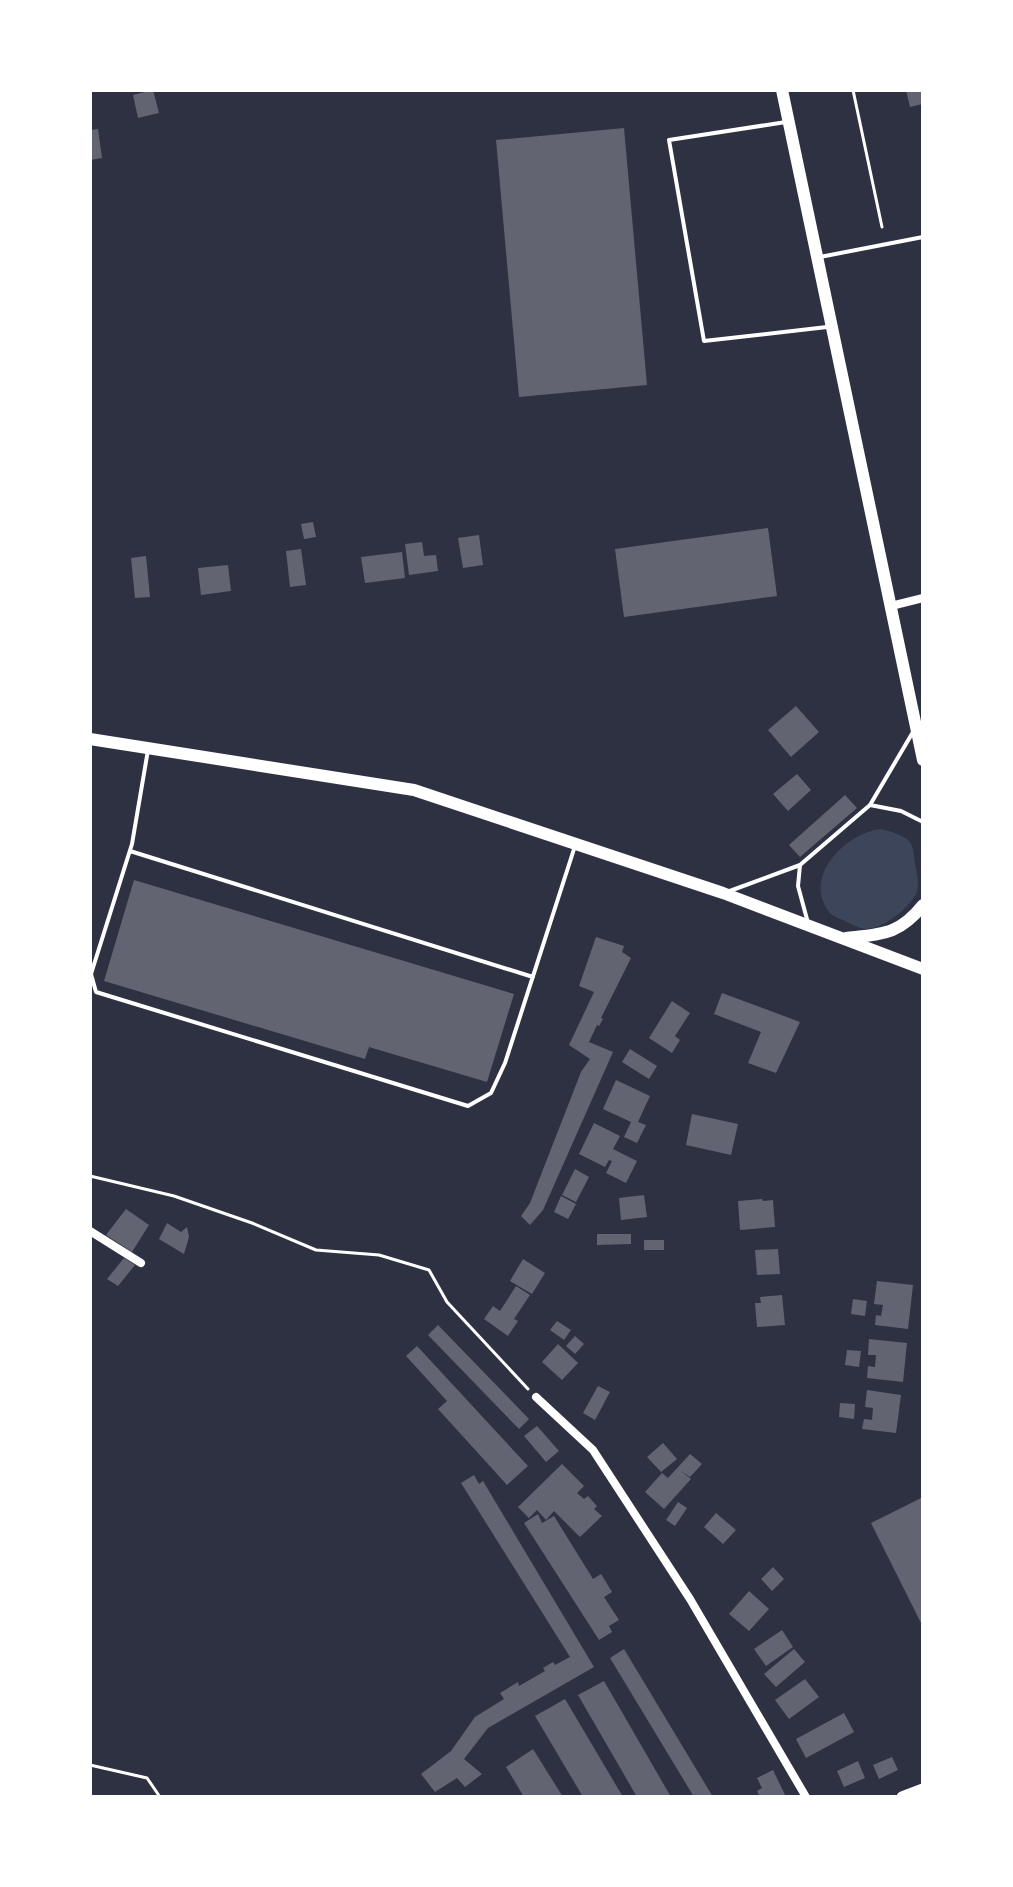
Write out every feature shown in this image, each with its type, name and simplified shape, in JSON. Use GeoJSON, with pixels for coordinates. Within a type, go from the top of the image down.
{"type":"FeatureCollection","features":[{"type":"Feature","properties":{"kind":"main road"},"geometry":{"type":"LineString","coordinates":[[782,90],[923,760]]}},
{"type":"Feature","properties":{"kind":"main road"},"geometry":{"type":"LineString","coordinates":[[90,739],[414,790],[723,893],[923,969]]}},
{"type":"Feature","properties":{"kind":"main road"},"geometry":{"type":"LineString","coordinates":[[843,939],[889,933],[909,922],[923,905]]}},
{"type":"Feature","properties":{"kind":"street"},"geometry":{"type":"LineString","coordinates":[[891,606],[923,598]]}},
{"type":"Feature","properties":{"kind":"street"},"geometry":{"type":"LineString","coordinates":[[90,1231],[141,1263]]}},
{"type":"Feature","properties":{"kind":"street"},"geometry":{"type":"LineString","coordinates":[[536,1397],[593,1450],[690,1599],[806,1797]]}},
{"type":"Feature","properties":{"kind":"street"},"geometry":{"type":"LineString","coordinates":[[907,1796],[923,1789]]}},
{"type":"Feature","properties":{"kind":"lane"},"geometry":{"type":"LineString","coordinates":[[789,122],[669,140],[704,341],[832,326]]}},
{"type":"Feature","properties":{"kind":"lane"},"geometry":{"type":"LineString","coordinates":[[818,258],[923,237]]}},
{"type":"Feature","properties":{"kind":"lane"},"geometry":{"type":"LineString","coordinates":[[723,893],[800,865],[870,805],[916,726]]}},
{"type":"Feature","properties":{"kind":"lane"},"geometry":{"type":"LineString","coordinates":[[149,748],[130,851],[91,974],[96,992],[468,1106],[491,1093],[505,1063],[576,844]]}},
{"type":"Feature","properties":{"kind":"lane"},"geometry":{"type":"LineString","coordinates":[[870,805],[901,811],[923,822]]}},
{"type":"Feature","properties":{"kind":"lane"},"geometry":{"type":"LineString","coordinates":[[130,851],[533,977]]}},
{"type":"Feature","properties":{"kind":"lane"},"geometry":{"type":"LineString","coordinates":[[800,865],[798,886],[809,925]]}},
{"type":"Feature","properties":{"kind":"path"},"geometry":{"type":"LineString","coordinates":[[853,90],[882,227]]}},
{"type":"Feature","properties":{"kind":"path"},"geometry":{"type":"LineString","coordinates":[[90,1176],[174,1196],[252,1223],[316,1250],[379,1255],[429,1270],[447,1302],[536,1397]]}},
{"type":"Feature","properties":{"kind":"path"},"geometry":{"type":"LineString","coordinates":[[90,1765],[147,1778],[160,1797]]}},
{"type":"Feature","properties":{"kind":"shaded area"},"geometry":{"type":"Polygon","coordinates":[[[880,829],[911,843],[918,887],[912,900],[895,917],[874,928],[863,929],[835,917],[829,911],[823,901],[823,876],[828,864],[846,845],[857,837],[880,829]]]}},
{"type":"Feature","properties":{"kind":"building"},"geometry":{"type":"Polygon","coordinates":[[[153,90],[159,113],[138,118],[133,95],[153,90]]]}},
{"type":"Feature","properties":{"kind":"building"},"geometry":{"type":"Polygon","coordinates":[[[906,90],[923,90],[923,104],[910,107],[906,90]]]}},
{"type":"Feature","properties":{"kind":"building"},"geometry":{"type":"Polygon","coordinates":[[[624,128],[647,385],[519,397],[496,140],[624,128]]]}},
{"type":"Feature","properties":{"kind":"building"},"geometry":{"type":"Polygon","coordinates":[[[98,129],[102,158],[90,160],[90,130],[98,129]]]}},
{"type":"Feature","properties":{"kind":"building"},"geometry":{"type":"Polygon","coordinates":[[[313,522],[316,537],[304,539],[301,524],[313,522]]]}},
{"type":"Feature","properties":{"kind":"building"},"geometry":{"type":"Polygon","coordinates":[[[768,528],[777,596],[624,617],[615,549],[768,528]]]}},
{"type":"Feature","properties":{"kind":"building"},"geometry":{"type":"Polygon","coordinates":[[[479,535],[483,565],[463,568],[458,538],[479,535]]]}},
{"type":"Feature","properties":{"kind":"building"},"geometry":{"type":"Polygon","coordinates":[[[422,542],[424,556],[436,555],[438,571],[409,575],[405,544],[422,542]]]}},
{"type":"Feature","properties":{"kind":"building"},"geometry":{"type":"Polygon","coordinates":[[[301,549],[306,585],[290,587],[286,551],[301,549]]]}},
{"type":"Feature","properties":{"kind":"building"},"geometry":{"type":"Polygon","coordinates":[[[402,552],[405,578],[365,583],[361,557],[402,552]]]}},
{"type":"Feature","properties":{"kind":"building"},"geometry":{"type":"Polygon","coordinates":[[[146,556],[150,597],[135,598],[131,558],[146,556]]]}},
{"type":"Feature","properties":{"kind":"building"},"geometry":{"type":"Polygon","coordinates":[[[228,565],[231,591],[201,595],[198,568],[228,565]]]}},
{"type":"Feature","properties":{"kind":"building"},"geometry":{"type":"Polygon","coordinates":[[[796,706],[819,732],[791,757],[768,730],[796,706]]]}},
{"type":"Feature","properties":{"kind":"building"},"geometry":{"type":"Polygon","coordinates":[[[797,774],[811,790],[788,811],[773,794],[797,774]]]}},
{"type":"Feature","properties":{"kind":"building"},"geometry":{"type":"Polygon","coordinates":[[[845,795],[857,808],[800,857],[789,845],[845,795]]]}},
{"type":"Feature","properties":{"kind":"building"},"geometry":{"type":"Polygon","coordinates":[[[134,880],[514,994],[487,1082],[369,1047],[365,1059],[104,981],[134,880]]]}},
{"type":"Feature","properties":{"kind":"building"},"geometry":{"type":"Polygon","coordinates":[[[596,937],[624,946],[622,952],[631,958],[589,1042],[613,1052],[543,1210],[530,1225],[521,1216],[530,1203],[581,1072],[590,1059],[569,1045],[594,992],[579,986],[596,937]]]}},
{"type":"Feature","properties":{"kind":"building"},"geometry":{"type":"Polygon","coordinates":[[[722,993],[800,1022],[776,1073],[748,1063],[761,1032],[714,1014],[722,993]]]}},
{"type":"Feature","properties":{"kind":"building"},"geometry":{"type":"Polygon","coordinates":[[[672,1001],[690,1013],[675,1036],[680,1040],[672,1053],[649,1038],[672,1001]]]}},
{"type":"Feature","properties":{"kind":"building"},"geometry":{"type":"Polygon","coordinates":[[[630,1049],[657,1066],[649,1079],[622,1062],[630,1049]]]}},
{"type":"Feature","properties":{"kind":"building"},"geometry":{"type":"Polygon","coordinates":[[[616,1080],[650,1096],[638,1122],[646,1125],[637,1143],[624,1137],[631,1122],[603,1109],[616,1080]]]}},
{"type":"Feature","properties":{"kind":"building"},"geometry":{"type":"Polygon","coordinates":[[[692,1114],[738,1124],[731,1155],[686,1145],[692,1114]]]}},
{"type":"Feature","properties":{"kind":"building"},"geometry":{"type":"Polygon","coordinates":[[[594,1123],[620,1136],[613,1149],[637,1161],[626,1183],[606,1173],[612,1161],[609,1160],[605,1167],[579,1154],[594,1123]]]}},
{"type":"Feature","properties":{"kind":"building"},"geometry":{"type":"Polygon","coordinates":[[[575,1169],[589,1177],[576,1202],[562,1195],[575,1169]]]}},
{"type":"Feature","properties":{"kind":"building"},"geometry":{"type":"Polygon","coordinates":[[[644,1195],[647,1217],[621,1220],[619,1198],[644,1195]]]}},
{"type":"Feature","properties":{"kind":"building"},"geometry":{"type":"Polygon","coordinates":[[[561,1196],[576,1204],[568,1219],[554,1212],[561,1196]]]}},
{"type":"Feature","properties":{"kind":"building"},"geometry":{"type":"Polygon","coordinates":[[[773,1200],[775,1227],[740,1230],[738,1201],[773,1200]]]}},
{"type":"Feature","properties":{"kind":"building"},"geometry":{"type":"Polygon","coordinates":[[[126,1209],[149,1225],[132,1252],[106,1235],[126,1209]]]}},
{"type":"Feature","properties":{"kind":"building"},"geometry":{"type":"Polygon","coordinates":[[[167,1223],[181,1232],[187,1227],[189,1237],[184,1254],[159,1239],[167,1223]]]}},
{"type":"Feature","properties":{"kind":"building"},"geometry":{"type":"Polygon","coordinates":[[[597,1234],[631,1234],[631,1244],[597,1245],[597,1234]]]}},
{"type":"Feature","properties":{"kind":"building"},"geometry":{"type":"Polygon","coordinates":[[[644,1240],[664,1240],[664,1250],[644,1250],[644,1240]]]}},
{"type":"Feature","properties":{"kind":"building"},"geometry":{"type":"Polygon","coordinates":[[[778,1249],[780,1274],[757,1275],[755,1250],[778,1249]]]}},
{"type":"Feature","properties":{"kind":"building"},"geometry":{"type":"Polygon","coordinates":[[[124,1258],[135,1265],[118,1286],[107,1279],[124,1258]]]}},
{"type":"Feature","properties":{"kind":"building"},"geometry":{"type":"Polygon","coordinates":[[[523,1259],[545,1273],[532,1294],[510,1281],[523,1259]]]}},
{"type":"Feature","properties":{"kind":"building"},"geometry":{"type":"Polygon","coordinates":[[[877,1281],[913,1285],[908,1329],[875,1325],[876,1315],[881,1316],[883,1305],[874,1304],[877,1281]]]}},
{"type":"Feature","properties":{"kind":"building"},"geometry":{"type":"Polygon","coordinates":[[[516,1286],[530,1295],[514,1319],[518,1321],[508,1336],[484,1319],[493,1306],[500,1311],[516,1286]]]}},
{"type":"Feature","properties":{"kind":"building"},"geometry":{"type":"Polygon","coordinates":[[[782,1295],[785,1325],[757,1327],[755,1303],[761,1303],[760,1297],[782,1295]]]}},
{"type":"Feature","properties":{"kind":"building"},"geometry":{"type":"Polygon","coordinates":[[[853,1299],[867,1301],[865,1316],[851,1314],[853,1299]]]}},
{"type":"Feature","properties":{"kind":"building"},"geometry":{"type":"Polygon","coordinates":[[[557,1321],[571,1330],[564,1340],[550,1330],[557,1321]]]}},
{"type":"Feature","properties":{"kind":"building"},"geometry":{"type":"Polygon","coordinates":[[[438,1325],[529,1419],[519,1429],[428,1335],[438,1325]]]}},
{"type":"Feature","properties":{"kind":"building"},"geometry":{"type":"Polygon","coordinates":[[[575,1336],[584,1344],[575,1354],[566,1346],[575,1336]]]}},
{"type":"Feature","properties":{"kind":"building"},"geometry":{"type":"Polygon","coordinates":[[[869,1339],[907,1343],[903,1382],[867,1378],[868,1366],[875,1367],[876,1355],[868,1355],[869,1339]]]}},
{"type":"Feature","properties":{"kind":"building"},"geometry":{"type":"Polygon","coordinates":[[[558,1344],[578,1363],[562,1380],[542,1362],[558,1344]]]}},
{"type":"Feature","properties":{"kind":"building"},"geometry":{"type":"Polygon","coordinates":[[[417,1346],[528,1466],[507,1485],[438,1409],[447,1401],[406,1356],[417,1346]]]}},
{"type":"Feature","properties":{"kind":"building"},"geometry":{"type":"Polygon","coordinates":[[[847,1350],[861,1351],[859,1367],[845,1365],[847,1350]]]}},
{"type":"Feature","properties":{"kind":"building"},"geometry":{"type":"Polygon","coordinates":[[[598,1386],[610,1392],[595,1420],[583,1413],[598,1386]]]}},
{"type":"Feature","properties":{"kind":"building"},"geometry":{"type":"Polygon","coordinates":[[[867,1390],[901,1395],[896,1433],[862,1429],[864,1419],[872,1420],[873,1408],[865,1407],[867,1390]]]}},
{"type":"Feature","properties":{"kind":"building"},"geometry":{"type":"Polygon","coordinates":[[[840,1403],[855,1404],[854,1419],[839,1417],[840,1403]]]}},
{"type":"Feature","properties":{"kind":"building"},"geometry":{"type":"Polygon","coordinates":[[[537,1426],[559,1451],[546,1462],[524,1436],[537,1426]]]}},
{"type":"Feature","properties":{"kind":"building"},"geometry":{"type":"Polygon","coordinates":[[[663,1443],[677,1459],[661,1472],[647,1457],[663,1443]]]}},
{"type":"Feature","properties":{"kind":"building"},"geometry":{"type":"Polygon","coordinates":[[[690,1454],[702,1464],[690,1477],[681,1471],[691,1479],[664,1509],[645,1492],[662,1473],[668,1478],[690,1454]]]}},
{"type":"Feature","properties":{"kind":"building"},"geometry":{"type":"Polygon","coordinates":[[[562,1464],[584,1486],[577,1493],[584,1499],[588,1496],[597,1506],[594,1509],[602,1516],[580,1537],[554,1511],[546,1520],[537,1510],[529,1518],[518,1507],[562,1464]]]}},
{"type":"Feature","properties":{"kind":"building"},"geometry":{"type":"Polygon","coordinates":[[[474,1475],[479,1484],[483,1481],[594,1667],[488,1728],[464,1759],[482,1774],[465,1787],[457,1778],[435,1792],[421,1774],[451,1751],[475,1717],[504,1699],[500,1693],[545,1671],[543,1668],[553,1662],[555,1665],[570,1657],[461,1483],[474,1475]]]}},
{"type":"Feature","properties":{"kind":"building"},"geometry":{"type":"Polygon","coordinates":[[[923,1497],[923,1627],[871,1523],[923,1497]]]}},
{"type":"Feature","properties":{"kind":"building"},"geometry":{"type":"Polygon","coordinates":[[[678,1502],[687,1508],[675,1526],[666,1520],[678,1502]]]}},
{"type":"Feature","properties":{"kind":"building"},"geometry":{"type":"Polygon","coordinates":[[[716,1513],[736,1530],[723,1544],[704,1527],[716,1513]]]}},
{"type":"Feature","properties":{"kind":"building"},"geometry":{"type":"Polygon","coordinates":[[[538,1514],[542,1523],[554,1516],[593,1579],[601,1574],[612,1592],[604,1597],[619,1620],[609,1626],[612,1632],[599,1640],[524,1523],[538,1514]]]}},
{"type":"Feature","properties":{"kind":"building"},"geometry":{"type":"Polygon","coordinates":[[[773,1567],[784,1579],[772,1591],[761,1579],[773,1567]]]}},
{"type":"Feature","properties":{"kind":"building"},"geometry":{"type":"Polygon","coordinates":[[[749,1591],[769,1609],[749,1631],[729,1614],[749,1591]]]}},
{"type":"Feature","properties":{"kind":"building"},"geometry":{"type":"Polygon","coordinates":[[[782,1630],[793,1647],[766,1666],[754,1649],[782,1630]]]}},
{"type":"Feature","properties":{"kind":"building"},"geometry":{"type":"Polygon","coordinates":[[[624,1649],[713,1797],[694,1797],[610,1658],[624,1649]]]}},
{"type":"Feature","properties":{"kind":"building"},"geometry":{"type":"Polygon","coordinates":[[[794,1649],[805,1662],[776,1687],[764,1674],[794,1649]]]}},
{"type":"Feature","properties":{"kind":"building"},"geometry":{"type":"Polygon","coordinates":[[[805,1679],[819,1697],[789,1719],[775,1700],[805,1679]]]}},
{"type":"Feature","properties":{"kind":"building"},"geometry":{"type":"Polygon","coordinates":[[[604,1681],[671,1797],[637,1797],[578,1695],[604,1681]]]}},
{"type":"Feature","properties":{"kind":"building"},"geometry":{"type":"Polygon","coordinates":[[[565,1699],[623,1797],[583,1797],[535,1716],[565,1699]]]}},
{"type":"Feature","properties":{"kind":"building"},"geometry":{"type":"Polygon","coordinates":[[[844,1713],[854,1732],[806,1758],[796,1739],[844,1713]]]}},
{"type":"Feature","properties":{"kind":"building"},"geometry":{"type":"Polygon","coordinates":[[[533,1749],[563,1797],[524,1797],[506,1767],[533,1749]]]}},
{"type":"Feature","properties":{"kind":"building"},"geometry":{"type":"Polygon","coordinates":[[[892,1757],[898,1770],[879,1779],[873,1765],[892,1757]]]}},
{"type":"Feature","properties":{"kind":"building"},"geometry":{"type":"Polygon","coordinates":[[[858,1761],[865,1778],[844,1787],[837,1771],[858,1761]]]}},
{"type":"Feature","properties":{"kind":"building"},"geometry":{"type":"Polygon","coordinates":[[[773,1770],[786,1797],[760,1797],[757,1791],[762,1788],[757,1778],[773,1770]]]}}]}
